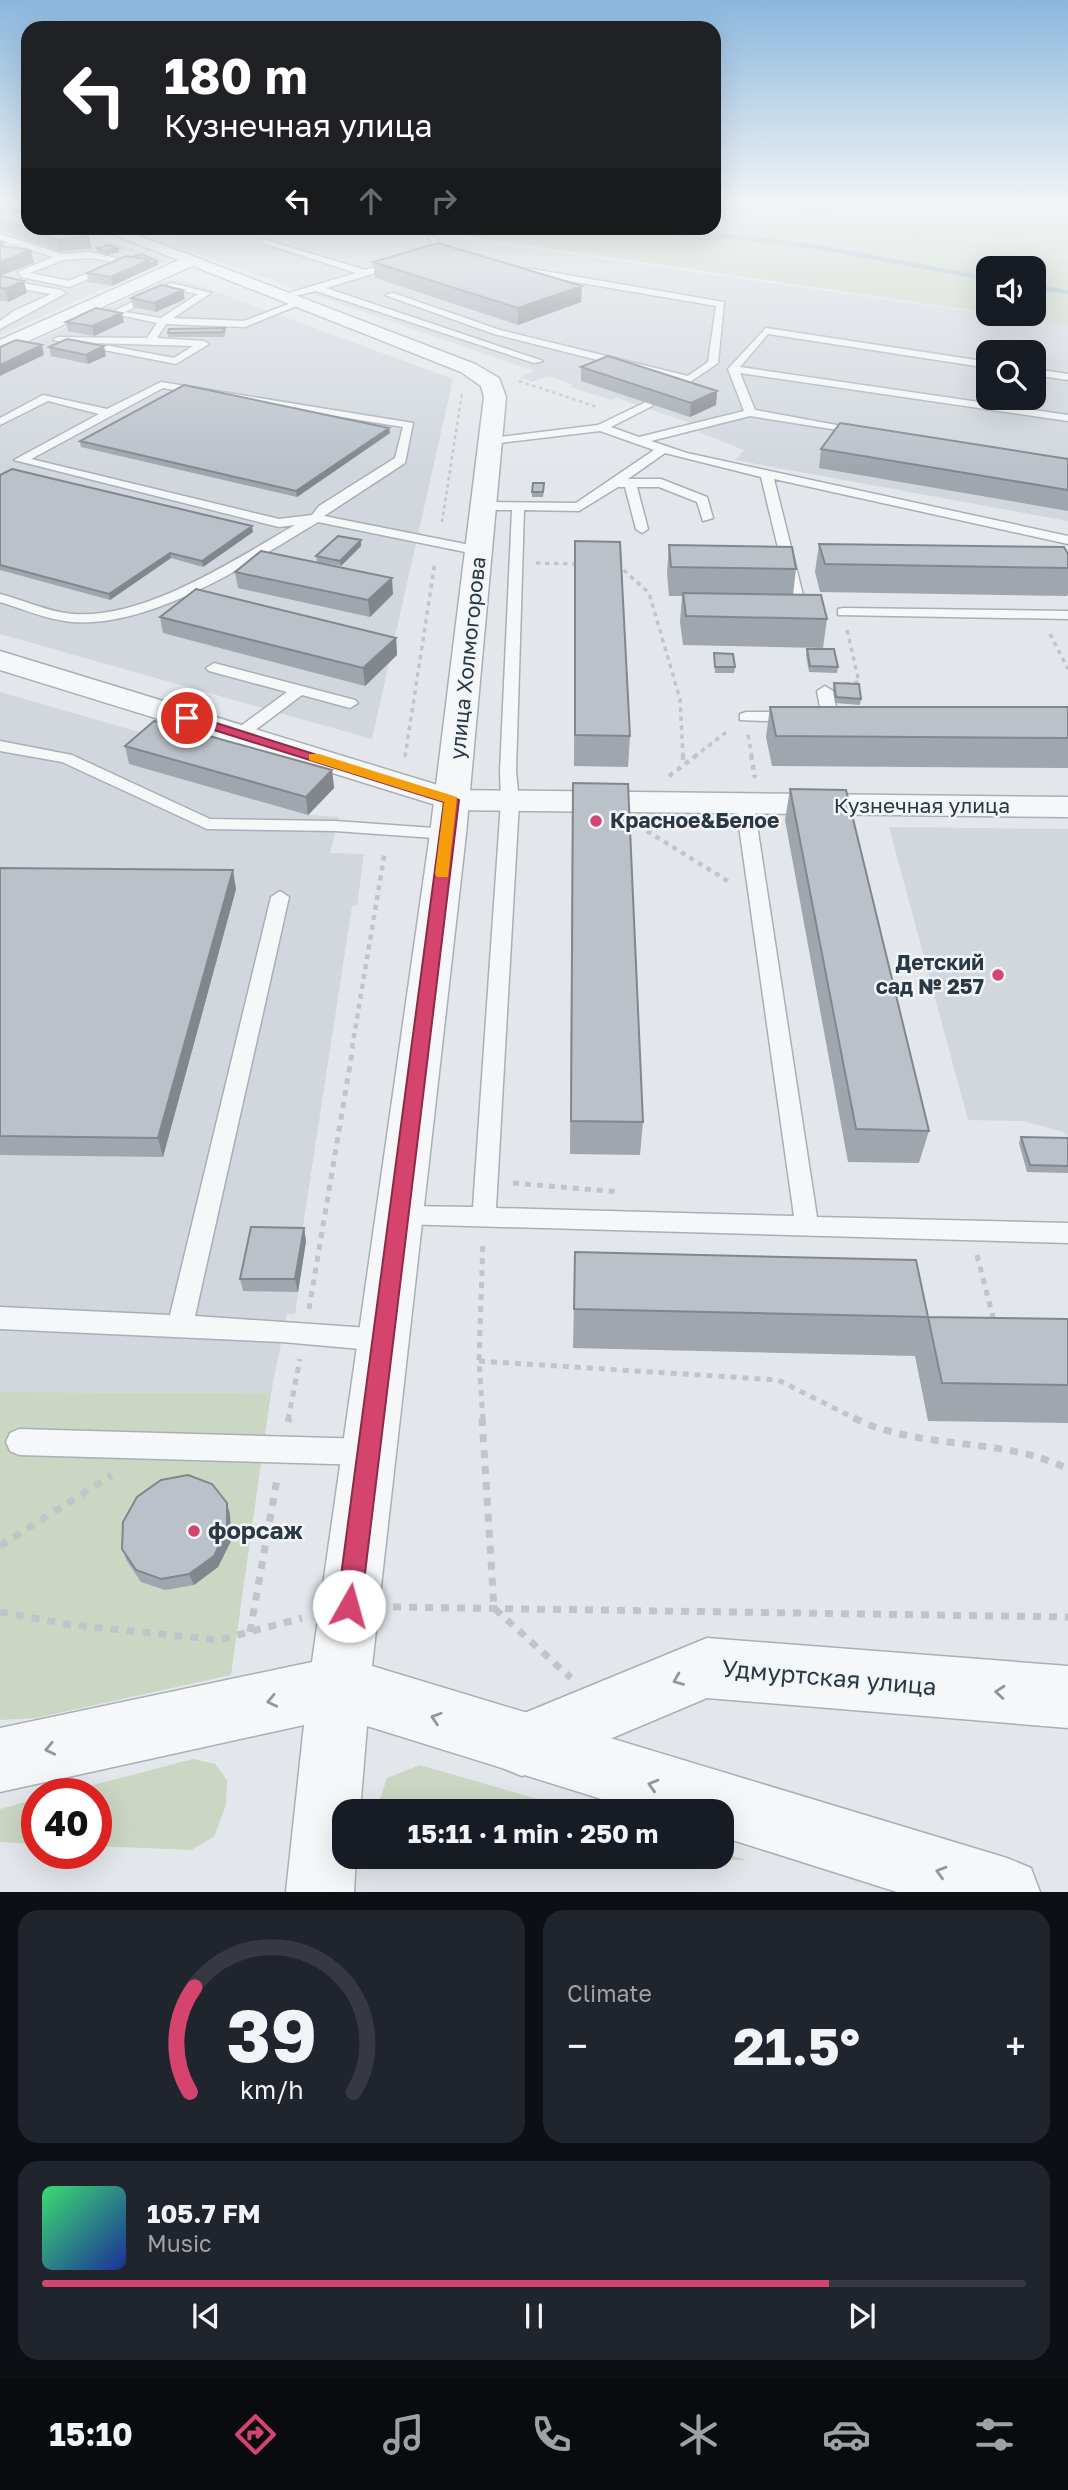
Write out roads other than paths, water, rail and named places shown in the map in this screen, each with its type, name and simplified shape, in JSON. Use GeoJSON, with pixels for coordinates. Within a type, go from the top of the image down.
{"type":"FeatureCollection","features":[{"type":"Feature","properties":{"kind":"street"},"geometry":{"type":"LineString","coordinates":[[0,348],[120,292]]}},
{"type":"Feature","properties":{"kind":"street"},"geometry":{"type":"LineString","coordinates":[[271,292],[292,300]]}},
{"type":"Feature","properties":{"kind":"street","name":"улица Холмогорова"},"geometry":{"type":"LineString","coordinates":[[292,300],[468,368],[488,384],[495,397],[492,441],[502,506],[498,557],[450,817],[339,1687],[320,1892]]}},
{"type":"Feature","properties":{"kind":"street","name":"Кузнечная улица"},"geometry":{"type":"LineString","coordinates":[[0,660],[400,784],[450,817],[510,802],[624,803],[750,796],[1068,807]]}},
{"type":"Feature","properties":{"kind":"street","name":"Удмуртская улица"},"geometry":{"type":"LineString","coordinates":[[522,1745],[707,1668],[1068,1697]]}},
{"type":"Feature","properties":{"kind":"street"},"geometry":{"type":"LineString","coordinates":[[0,1759],[339,1687],[1007,1892]]}},
{"type":"Feature","properties":{"kind":"lane"},"geometry":{"type":"LineString","coordinates":[[0,326],[17,313],[61,293],[57,292]]}},
{"type":"Feature","properties":{"kind":"lane"},"geometry":{"type":"LineString","coordinates":[[158,292],[115,313],[163,321],[245,324],[308,292]]}},
{"type":"Feature","properties":{"kind":"lane"},"geometry":{"type":"LineString","coordinates":[[150,341],[163,321],[206,293],[202,292]]}},
{"type":"Feature","properties":{"kind":"lane"},"geometry":{"type":"LineString","coordinates":[[330,292],[538,361]]}},
{"type":"Feature","properties":{"kind":"lane"},"geometry":{"type":"LineString","coordinates":[[652,292],[721,304],[713,363],[671,391]]}},
{"type":"Feature","properties":{"kind":"lane"},"geometry":{"type":"LineString","coordinates":[[390,295],[496,332],[690,380]]}},
{"type":"Feature","properties":{"kind":"lane"},"geometry":{"type":"LineString","coordinates":[[0,310],[17,313]]}},
{"type":"Feature","properties":{"kind":"lane"},"geometry":{"type":"LineString","coordinates":[[733,369],[766,331],[976,363]]}},
{"type":"Feature","properties":{"kind":"lane"},"geometry":{"type":"LineString","coordinates":[[58,340],[84,340],[150,341],[204,344],[176,361],[58,340]]}},
{"type":"Feature","properties":{"kind":"lane"},"geometry":{"type":"LineString","coordinates":[[733,369],[751,413]]}},
{"type":"Feature","properties":{"kind":"lane"},"geometry":{"type":"LineString","coordinates":[[733,369],[1068,418]]}},
{"type":"Feature","properties":{"kind":"lane"},"geometry":{"type":"LineString","coordinates":[[1046,374],[1068,377]]}},
{"type":"Feature","properties":{"kind":"lane"},"geometry":{"type":"LineString","coordinates":[[0,597],[73,618],[114,615],[185,589],[316,518],[323,509],[401,460],[409,425],[161,385],[20,460],[279,523],[316,518],[498,557],[510,802],[484,1216]]}},
{"type":"Feature","properties":{"kind":"lane"},"geometry":{"type":"LineString","coordinates":[[0,422],[47,397],[109,413]]}},
{"type":"Feature","properties":{"kind":"lane"},"geometry":{"type":"LineString","coordinates":[[492,441],[601,428],[648,404]]}},
{"type":"Feature","properties":{"kind":"lane"},"geometry":{"type":"LineString","coordinates":[[639,441],[751,413],[875,433]]}},
{"type":"Feature","properties":{"kind":"lane"},"geometry":{"type":"LineString","coordinates":[[601,428],[663,449],[767,475],[1068,540]]}},
{"type":"Feature","properties":{"kind":"lane"},"geometry":{"type":"LineString","coordinates":[[502,506],[579,507],[663,449]]}},
{"type":"Feature","properties":{"kind":"lane"},"geometry":{"type":"LineString","coordinates":[[767,475],[799,607],[773,606]]}},
{"type":"Feature","properties":{"kind":"lane"},"geometry":{"type":"LineString","coordinates":[[615,483],[661,483],[703,500],[707,518]]}},
{"type":"Feature","properties":{"kind":"lane"},"geometry":{"type":"LineString","coordinates":[[630,483],[642,529]]}},
{"type":"Feature","properties":{"kind":"lane"},"geometry":{"type":"LineString","coordinates":[[185,589],[211,595]]}},
{"type":"Feature","properties":{"kind":"lane"},"geometry":{"type":"LineString","coordinates":[[843,612],[1068,615]]}},
{"type":"Feature","properties":{"kind":"lane"},"geometry":{"type":"LineString","coordinates":[[214,668],[350,703]]}},
{"type":"Feature","properties":{"kind":"lane"},"geometry":{"type":"LineString","coordinates":[[240,734],[299,690]]}},
{"type":"Feature","properties":{"kind":"lane"},"geometry":{"type":"LineString","coordinates":[[746,717],[825,718],[825,691]]}},
{"type":"Feature","properties":{"kind":"lane"},"geometry":{"type":"LineString","coordinates":[[0,746],[66,758],[207,824],[389,829],[450,817]]}},
{"type":"Feature","properties":{"kind":"lane"},"geometry":{"type":"LineString","coordinates":[[750,796],[759,899],[807,1225]]}},
{"type":"Feature","properties":{"kind":"lane"},"geometry":{"type":"LineString","coordinates":[[180,1326],[280,897]]}},
{"type":"Feature","properties":{"kind":"lane"},"geometry":{"type":"LineString","coordinates":[[400,1215],[1068,1234]]}},
{"type":"Feature","properties":{"kind":"lane"},"geometry":{"type":"LineString","coordinates":[[0,1318],[305,1333],[384,1340]]}},
{"type":"Feature","properties":{"kind":"lane"},"geometry":{"type":"LineString","coordinates":[[19,1442],[369,1452]]}},
{"type":"Feature","properties":{"kind":"place","name":"Красное&Белое"},"geometry":{"type":"Point","coordinates":[596,821]}},
{"type":"Feature","properties":{"kind":"place","name":"Детский сад № 257"},"geometry":{"type":"Point","coordinates":[998,975]}},
{"type":"Feature","properties":{"kind":"place","name":"форсаж"},"geometry":{"type":"Point","coordinates":[194,1531]}}]}
